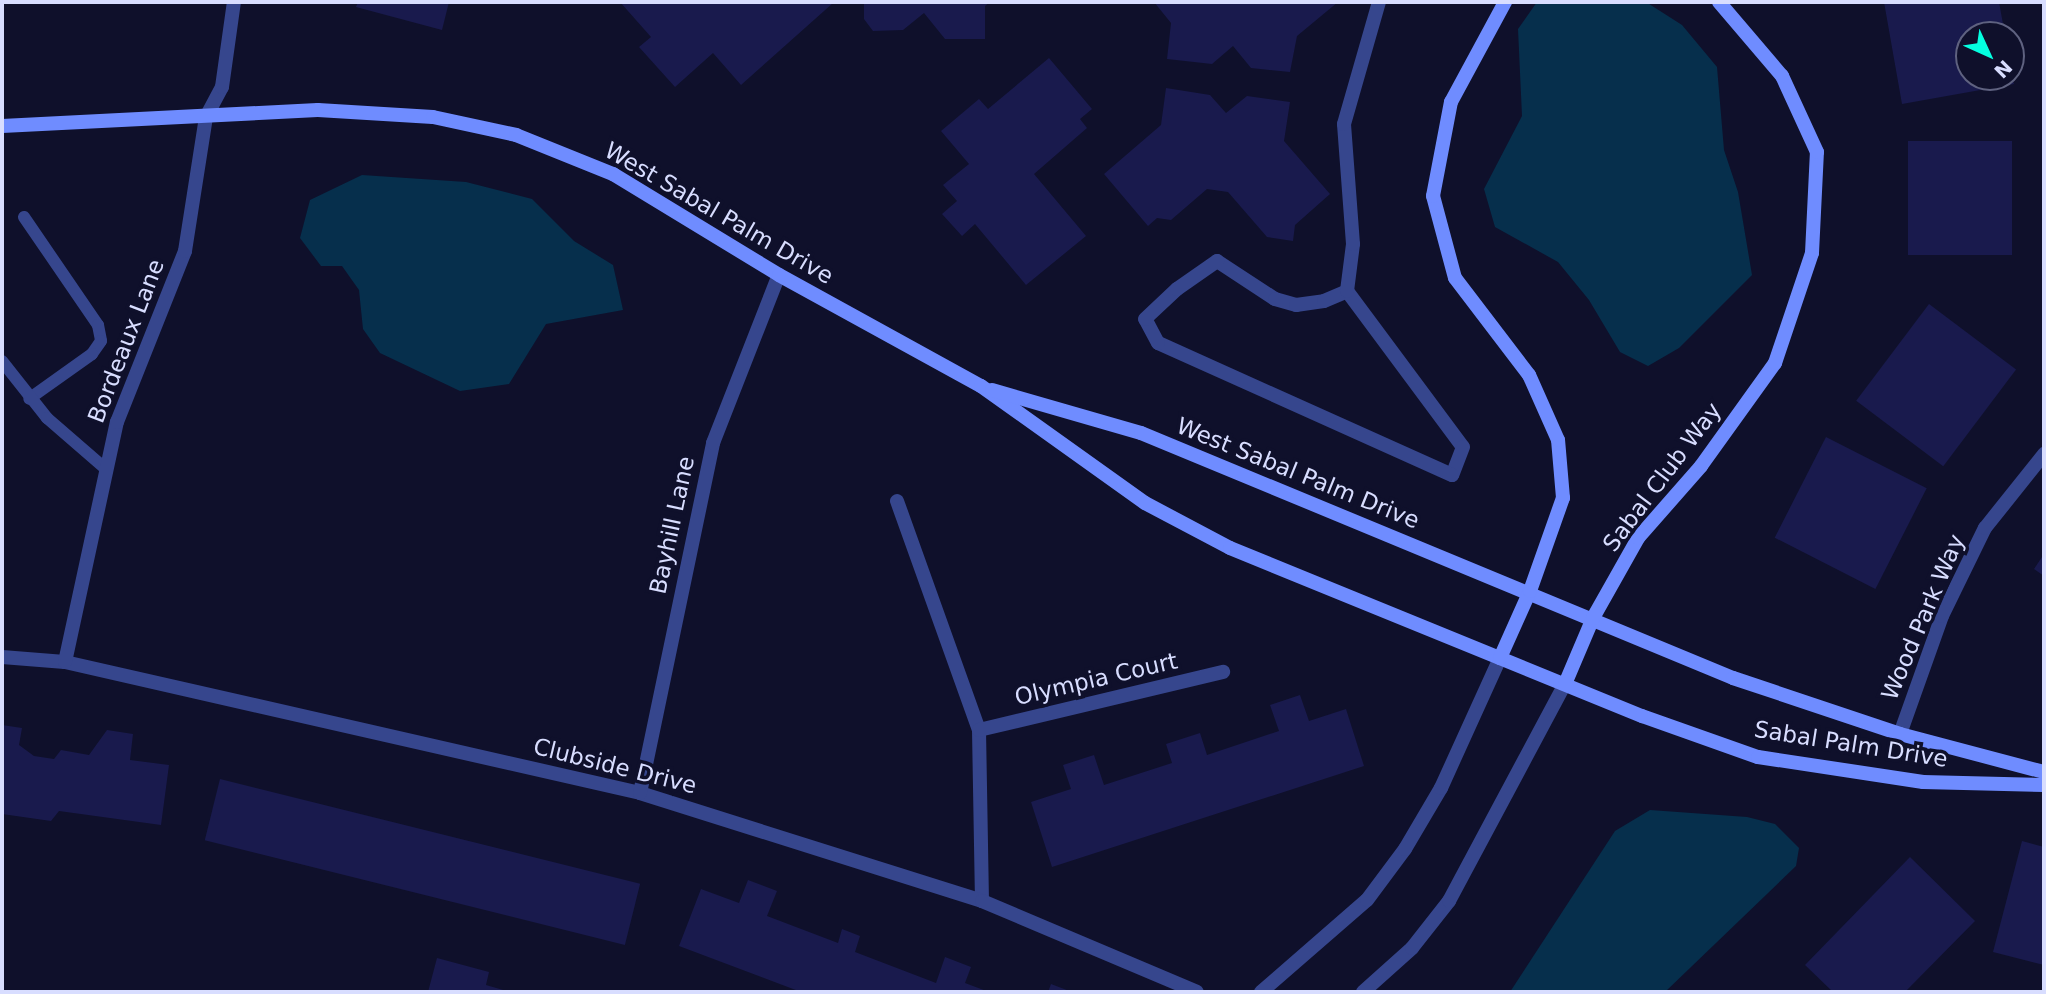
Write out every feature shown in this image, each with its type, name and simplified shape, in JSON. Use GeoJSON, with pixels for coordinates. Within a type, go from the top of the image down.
{"type":"FeatureCollection","features":[{"type":"Feature","properties":{"kind":"street","name":"Bordeaux Lane"},"geometry":{"type":"LineString","coordinates":[[65,662],[117,422],[185,251],[206,117],[222,87],[234,2]]}},
{"type":"Feature","properties":{"kind":"street"},"geometry":{"type":"LineString","coordinates":[[1347,290],[1324,301],[1296,305],[1275,299],[1217,261],[1177,289],[1145,319],[1158,343],[1452,475],[1463,447],[1347,290],[1353,244],[1344,124],[1379,2]]}},
{"type":"Feature","properties":{"kind":"street"},"geometry":{"type":"LineString","coordinates":[[1261,992],[1367,900],[1405,849],[1441,788],[1530,592],[1563,498],[1558,440],[1529,375],[1455,278],[1433,196],[1451,102],[1505,2]]}},
{"type":"Feature","properties":{"kind":"street","name":"Sabal Club Way"},"geometry":{"type":"LineString","coordinates":[[1363,992],[1412,948],[1449,901],[1564,684],[1593,618],[1639,538],[1701,466],[1776,363],[1812,253],[1817,152],[1782,76],[1719,2]]}},
{"type":"Feature","properties":{"kind":"street","name":"West Sabal Palm Drive"},"geometry":{"type":"LineString","coordinates":[[2,126],[318,110],[433,117],[516,135],[613,174],[779,275],[981,386],[1145,503],[1230,548],[1500,658]]}},
{"type":"Feature","properties":{"kind":"street","name":"Bayhill Lane"},"geometry":{"type":"LineString","coordinates":[[640,793],[713,443],[779,275]]}},
{"type":"Feature","properties":{"kind":"street","name":"West Sabal Palm Drive"},"geometry":{"type":"LineString","coordinates":[[981,386],[1141,433],[1593,618]]}},
{"type":"Feature","properties":{"kind":"street","name":"Wood Park Way"},"geometry":{"type":"LineString","coordinates":[[1900,734],[1942,616],[1985,528],[2044,454]]}},
{"type":"Feature","properties":{"kind":"street"},"geometry":{"type":"LineString","coordinates":[[897,501],[979,730],[982,901]]}},
{"type":"Feature","properties":{"kind":"street","name":"Sabal Palm Drive"},"geometry":{"type":"LineString","coordinates":[[1593,618],[1733,678],[1900,734],[2044,772]]}},
{"type":"Feature","properties":{"kind":"street","name":"Clubside Drive"},"geometry":{"type":"LineString","coordinates":[[2,657],[65,662],[640,793],[982,901],[1197,992]]}},
{"type":"Feature","properties":{"kind":"street","name":"Sabal Palm Drive"},"geometry":{"type":"LineString","coordinates":[[1500,658],[1758,757],[1923,782],[2044,785]]}},
{"type":"Feature","properties":{"kind":"street","name":"Olympia Court"},"geometry":{"type":"LineString","coordinates":[[979,730],[1223,672]]}},
{"type":"Feature","properties":{"kind":"lane"},"geometry":{"type":"LineString","coordinates":[[24,217],[98,324],[101,341],[92,354],[29,399]]}},
{"type":"Feature","properties":{"kind":"lane"},"geometry":{"type":"LineString","coordinates":[[2,361],[29,399],[71,443],[107,470]]}},
{"type":"Feature","properties":{"kind":"water"},"geometry":{"type":"Polygon","coordinates":[[[1537,2],[1646,2],[1682,25],[1717,67],[1724,150],[1738,192],[1752,275],[1679,348],[1648,366],[1620,352],[1589,300],[1558,262],[1495,227],[1484,189],[1522,116],[1518,29],[1537,2]]]}},
{"type":"Feature","properties":{"kind":"water"},"geometry":{"type":"Polygon","coordinates":[[[362,175],[466,182],[532,199],[574,241],[613,265],[623,310],[546,324],[509,384],[460,391],[380,353],[363,329],[359,290],[342,266],[321,266],[300,238],[310,200],[362,175]]]}},
{"type":"Feature","properties":{"kind":"water"},"geometry":{"type":"Polygon","coordinates":[[[1650,810],[1747,817],[1775,824],[1799,848],[1796,866],[1665,992],[1510,992],[1615,831],[1650,810]]]}},
{"type":"Feature","properties":{"kind":"building"},"geometry":{"type":"Polygon","coordinates":[[[358,2],[449,2],[442,30],[356,7],[358,2]]]}},
{"type":"Feature","properties":{"kind":"building"},"geometry":{"type":"Polygon","coordinates":[[[620,2],[833,3],[741,85],[713,53],[675,87],[639,47],[651,37],[620,2]]]}},
{"type":"Feature","properties":{"kind":"building"},"geometry":{"type":"Polygon","coordinates":[[[864,2],[990,2],[985,6],[985,39],[945,39],[924,13],[903,30],[873,31],[864,19],[864,2]]]}},
{"type":"Feature","properties":{"kind":"building"},"geometry":{"type":"Polygon","coordinates":[[[1154,2],[1338,2],[1297,36],[1290,72],[1251,68],[1233,46],[1212,64],[1167,59],[1171,23],[1154,2]]]}},
{"type":"Feature","properties":{"kind":"building"},"geometry":{"type":"Polygon","coordinates":[[[1884,2],[1999,2],[2002,21],[1955,21],[1955,91],[1975,91],[1902,104],[1884,2]]]}},
{"type":"Feature","properties":{"kind":"building"},"geometry":{"type":"Polygon","coordinates":[[[1049,58],[1092,109],[1080,119],[1087,128],[1034,174],[1086,236],[1026,285],[975,224],[962,236],[942,214],[957,201],[943,185],[969,164],[941,131],[979,99],[988,109],[1049,58]]]}},
{"type":"Feature","properties":{"kind":"building"},"geometry":{"type":"Polygon","coordinates":[[[1166,88],[1210,95],[1226,113],[1247,96],[1290,102],[1284,141],[1330,194],[1295,225],[1293,241],[1267,237],[1228,192],[1207,189],[1171,220],[1157,218],[1148,226],[1104,174],[1161,125],[1166,88]]]}},
{"type":"Feature","properties":{"kind":"building"},"geometry":{"type":"Polygon","coordinates":[[[1908,141],[2012,141],[2012,255],[1908,255],[1908,141]]]}},
{"type":"Feature","properties":{"kind":"building"},"geometry":{"type":"Polygon","coordinates":[[[1929,304],[2016,370],[1943,466],[1856,401],[1929,304]]]}},
{"type":"Feature","properties":{"kind":"building"},"geometry":{"type":"Polygon","coordinates":[[[1826,437],[1927,488],[1875,589],[1775,538],[1826,437]]]}},
{"type":"Feature","properties":{"kind":"building"},"geometry":{"type":"Polygon","coordinates":[[[2044,554],[2044,576],[2034,569],[2044,554]]]}},
{"type":"Feature","properties":{"kind":"building"},"geometry":{"type":"Polygon","coordinates":[[[1300,695],[1309,721],[1346,709],[1364,766],[1052,867],[1031,802],[1071,789],[1063,765],[1094,755],[1104,785],[1172,763],[1166,744],[1200,733],[1207,755],[1279,731],[1270,705],[1300,695]]]}},
{"type":"Feature","properties":{"kind":"building"},"geometry":{"type":"Polygon","coordinates":[[[2,725],[22,728],[19,745],[34,756],[54,759],[61,750],[89,755],[107,730],[133,734],[130,760],[169,765],[161,825],[59,811],[51,821],[2,814],[2,725]]]}},
{"type":"Feature","properties":{"kind":"building"},"geometry":{"type":"Polygon","coordinates":[[[220,779],[640,884],[625,945],[205,840],[220,779]]]}},
{"type":"Feature","properties":{"kind":"building"},"geometry":{"type":"Polygon","coordinates":[[[2022,841],[2044,847],[2044,965],[1993,952],[2022,841]]]}},
{"type":"Feature","properties":{"kind":"building"},"geometry":{"type":"Polygon","coordinates":[[[1910,857],[1975,921],[1905,992],[1833,992],[1805,965],[1910,857]]]}},
{"type":"Feature","properties":{"kind":"building"},"geometry":{"type":"Polygon","coordinates":[[[748,880],[777,891],[767,916],[838,943],[842,929],[860,936],[855,952],[936,983],[945,957],[971,967],[965,983],[989,992],[801,992],[679,946],[701,889],[739,903],[748,880]]]}},
{"type":"Feature","properties":{"kind":"building"},"geometry":{"type":"Polygon","coordinates":[[[437,958],[489,972],[486,985],[510,992],[428,992],[437,958]]]}},
{"type":"Feature","properties":{"kind":"building"},"geometry":{"type":"Polygon","coordinates":[[[1051,984],[1072,992],[1048,992],[1051,984]]]}}]}
